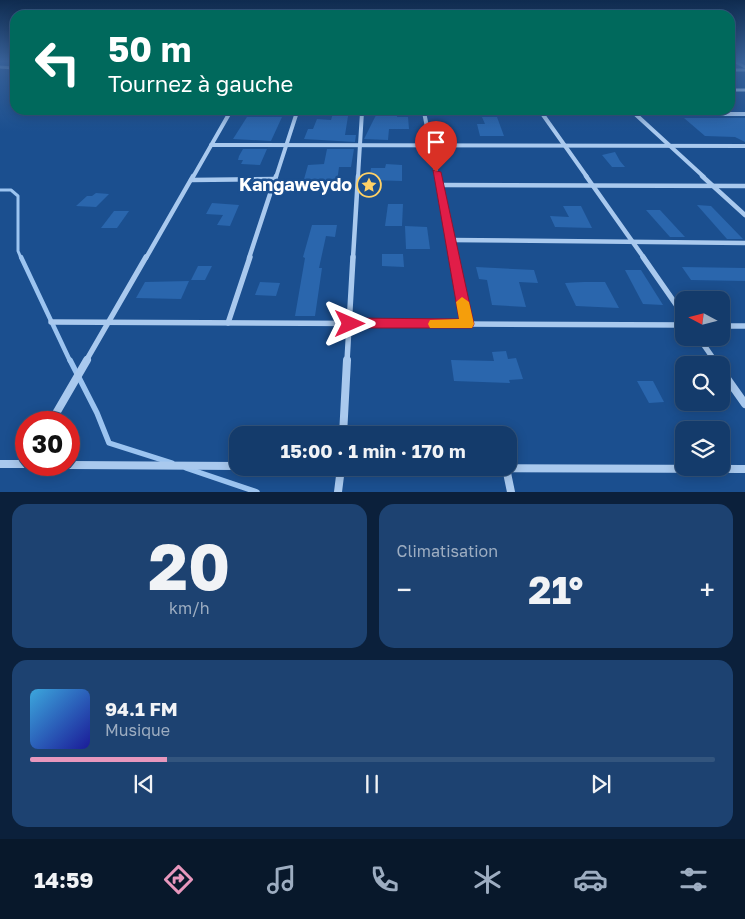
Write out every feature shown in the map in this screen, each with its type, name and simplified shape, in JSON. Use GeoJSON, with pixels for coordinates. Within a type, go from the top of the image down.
{"type":"FeatureCollection","features":[{"type":"Feature","properties":{"kind":"street"},"geometry":{"type":"LineString","coordinates":[[57,411],[211,145],[226,115]]}},
{"type":"Feature","properties":{"kind":"street"},"geometry":{"type":"LineString","coordinates":[[228,323],[297,115]]}},
{"type":"Feature","properties":{"kind":"street"},"geometry":{"type":"LineString","coordinates":[[344,426],[362,115]]}},
{"type":"Feature","properties":{"kind":"street"},"geometry":{"type":"LineString","coordinates":[[425,115],[467,324]]}},
{"type":"Feature","properties":{"kind":"street"},"geometry":{"type":"LineString","coordinates":[[544,115],[675,303]]}},
{"type":"Feature","properties":{"kind":"street"},"geometry":{"type":"LineString","coordinates":[[636,115],[745,215]]}},
{"type":"Feature","properties":{"kind":"street"},"geometry":{"type":"LineString","coordinates":[[211,145],[745,146]]}},
{"type":"Feature","properties":{"kind":"street"},"geometry":{"type":"LineString","coordinates":[[191,180],[276,179]]}},
{"type":"Feature","properties":{"kind":"street"},"geometry":{"type":"LineString","coordinates":[[439,185],[745,186]]}},
{"type":"Feature","properties":{"kind":"street"},"geometry":{"type":"LineString","coordinates":[[450,240],[745,243]]}},
{"type":"Feature","properties":{"kind":"street"},"geometry":{"type":"LineString","coordinates":[[51,322],[675,326]]}},
{"type":"Feature","properties":{"kind":"street"},"geometry":{"type":"LineString","coordinates":[[730,326],[745,326]]}},
{"type":"Feature","properties":{"kind":"street"},"geometry":{"type":"LineString","coordinates":[[730,383],[745,404]]}},
{"type":"Feature","properties":{"kind":"street"},"geometry":{"type":"LineString","coordinates":[[0,464],[15,464]]}},
{"type":"Feature","properties":{"kind":"street"},"geometry":{"type":"LineString","coordinates":[[80,465],[229,466]]}},
{"type":"Feature","properties":{"kind":"street"},"geometry":{"type":"LineString","coordinates":[[517,468],[745,469]]}},
{"type":"Feature","properties":{"kind":"street"},"geometry":{"type":"LineString","coordinates":[[338,492],[340,476]]}},
{"type":"Feature","properties":{"kind":"street"},"geometry":{"type":"LineString","coordinates":[[508,476],[511,492]]}},
{"type":"Feature","properties":{"kind":"building"},"geometry":{"type":"Polygon","coordinates":[[[332,115],[348,115],[345,135],[356,135],[355,142],[304,139],[308,129],[313,129],[317,119],[331,120],[332,115]]]}},
{"type":"Feature","properties":{"kind":"building"},"geometry":{"type":"Polygon","coordinates":[[[376,115],[408,117],[409,129],[389,129],[388,140],[364,139],[376,115]]]}},
{"type":"Feature","properties":{"kind":"building"},"geometry":{"type":"Polygon","coordinates":[[[247,117],[282,117],[271,141],[233,139],[247,117]]]}},
{"type":"Feature","properties":{"kind":"building"},"geometry":{"type":"Polygon","coordinates":[[[482,117],[497,117],[504,136],[480,136],[477,124],[485,124],[482,117]]]}},
{"type":"Feature","properties":{"kind":"building"},"geometry":{"type":"Polygon","coordinates":[[[684,118],[745,118],[745,142],[735,137],[705,136],[684,118]]]}},
{"type":"Feature","properties":{"kind":"building"},"geometry":{"type":"Polygon","coordinates":[[[243,149],[267,149],[260,165],[241,164],[243,160],[238,160],[243,149]]]}},
{"type":"Feature","properties":{"kind":"building"},"geometry":{"type":"Polygon","coordinates":[[[327,149],[354,149],[351,167],[339,167],[337,182],[320,182],[318,190],[301,190],[308,165],[324,164],[327,149]]]}},
{"type":"Feature","properties":{"kind":"building"},"geometry":{"type":"Polygon","coordinates":[[[615,152],[625,167],[612,167],[602,155],[615,152]]]}},
{"type":"Feature","properties":{"kind":"building"},"geometry":{"type":"Polygon","coordinates":[[[386,164],[402,165],[402,181],[369,180],[371,168],[385,168],[386,164]]]}},
{"type":"Feature","properties":{"kind":"building"},"geometry":{"type":"Polygon","coordinates":[[[96,193],[109,194],[96,207],[76,206],[87,196],[92,196],[96,193]]]}},
{"type":"Feature","properties":{"kind":"building"},"geometry":{"type":"Polygon","coordinates":[[[212,203],[239,205],[230,226],[217,225],[223,215],[206,214],[212,203]]]}},
{"type":"Feature","properties":{"kind":"building"},"geometry":{"type":"Polygon","coordinates":[[[388,204],[403,204],[402,226],[385,226],[388,204]]]}},
{"type":"Feature","properties":{"kind":"building"},"geometry":{"type":"Polygon","coordinates":[[[697,205],[711,206],[743,239],[727,239],[697,205]]]}},
{"type":"Feature","properties":{"kind":"building"},"geometry":{"type":"Polygon","coordinates":[[[563,206],[581,206],[592,228],[555,227],[550,216],[569,217],[563,206]]]}},
{"type":"Feature","properties":{"kind":"building"},"geometry":{"type":"Polygon","coordinates":[[[646,210],[660,210],[685,237],[670,237],[646,210]]]}},
{"type":"Feature","properties":{"kind":"building"},"geometry":{"type":"Polygon","coordinates":[[[114,211],[129,211],[117,228],[101,228],[114,211]]]}},
{"type":"Feature","properties":{"kind":"building"},"geometry":{"type":"Polygon","coordinates":[[[312,225],[337,225],[335,237],[326,236],[319,268],[322,268],[315,316],[295,316],[305,258],[303,257],[312,225]]]}},
{"type":"Feature","properties":{"kind":"building"},"geometry":{"type":"Polygon","coordinates":[[[405,226],[427,227],[430,249],[406,249],[405,226]]]}},
{"type":"Feature","properties":{"kind":"building"},"geometry":{"type":"Polygon","coordinates":[[[382,254],[403,254],[404,267],[382,266],[382,254]]]}},
{"type":"Feature","properties":{"kind":"building"},"geometry":{"type":"Polygon","coordinates":[[[198,266],[212,266],[205,280],[191,280],[198,266]]]}},
{"type":"Feature","properties":{"kind":"building"},"geometry":{"type":"Polygon","coordinates":[[[476,267],[534,270],[538,283],[519,282],[526,307],[492,305],[487,280],[479,279],[476,267]]]}},
{"type":"Feature","properties":{"kind":"building"},"geometry":{"type":"Polygon","coordinates":[[[682,267],[745,268],[745,281],[691,280],[682,267]]]}},
{"type":"Feature","properties":{"kind":"building"},"geometry":{"type":"Polygon","coordinates":[[[625,270],[641,270],[663,305],[643,304],[625,270]]]}},
{"type":"Feature","properties":{"kind":"building"},"geometry":{"type":"Polygon","coordinates":[[[189,281],[181,299],[136,298],[145,282],[189,281]]]}},
{"type":"Feature","properties":{"kind":"building"},"geometry":{"type":"Polygon","coordinates":[[[260,282],[280,283],[276,296],[255,295],[260,282]]]}},
{"type":"Feature","properties":{"kind":"building"},"geometry":{"type":"Polygon","coordinates":[[[605,282],[619,308],[576,306],[565,283],[605,282]]]}},
{"type":"Feature","properties":{"kind":"building"},"geometry":{"type":"Polygon","coordinates":[[[506,351],[508,359],[516,358],[523,379],[509,380],[510,383],[454,381],[451,360],[494,361],[492,352],[506,351]]]}},
{"type":"Feature","properties":{"kind":"building"},"geometry":{"type":"Polygon","coordinates":[[[637,381],[653,381],[664,402],[649,403],[637,381]]]}},
{"type":"Feature","properties":{"kind":"waterway"},"geometry":{"type":"LineString","coordinates":[[0,190],[11,190],[18,196],[18,251],[21,258]]}},
{"type":"Feature","properties":{"kind":"waterway"},"geometry":{"type":"LineString","coordinates":[[21,257],[70,361]]}},
{"type":"Feature","properties":{"kind":"waterway"},"geometry":{"type":"LineString","coordinates":[[70,360],[97,413],[109,443],[172,463]]}},
{"type":"Feature","properties":{"kind":"waterway"},"geometry":{"type":"LineString","coordinates":[[186,468],[257,492]]}},
{"type":"Feature","properties":{"kind":"slow traffic"},"geometry":{"type":"LineString","coordinates":[[435,324],[467,324],[462,302]]}},
{"type":"Feature","properties":{"kind":"place","name":"Kangaweydo"},"geometry":{"type":"Point","coordinates":[369,185]}},
{"type":"Feature","properties":{"kind":"route"},"geometry":{"type":"LineString","coordinates":[[350,324],[467,324],[436,172]]}}]}
